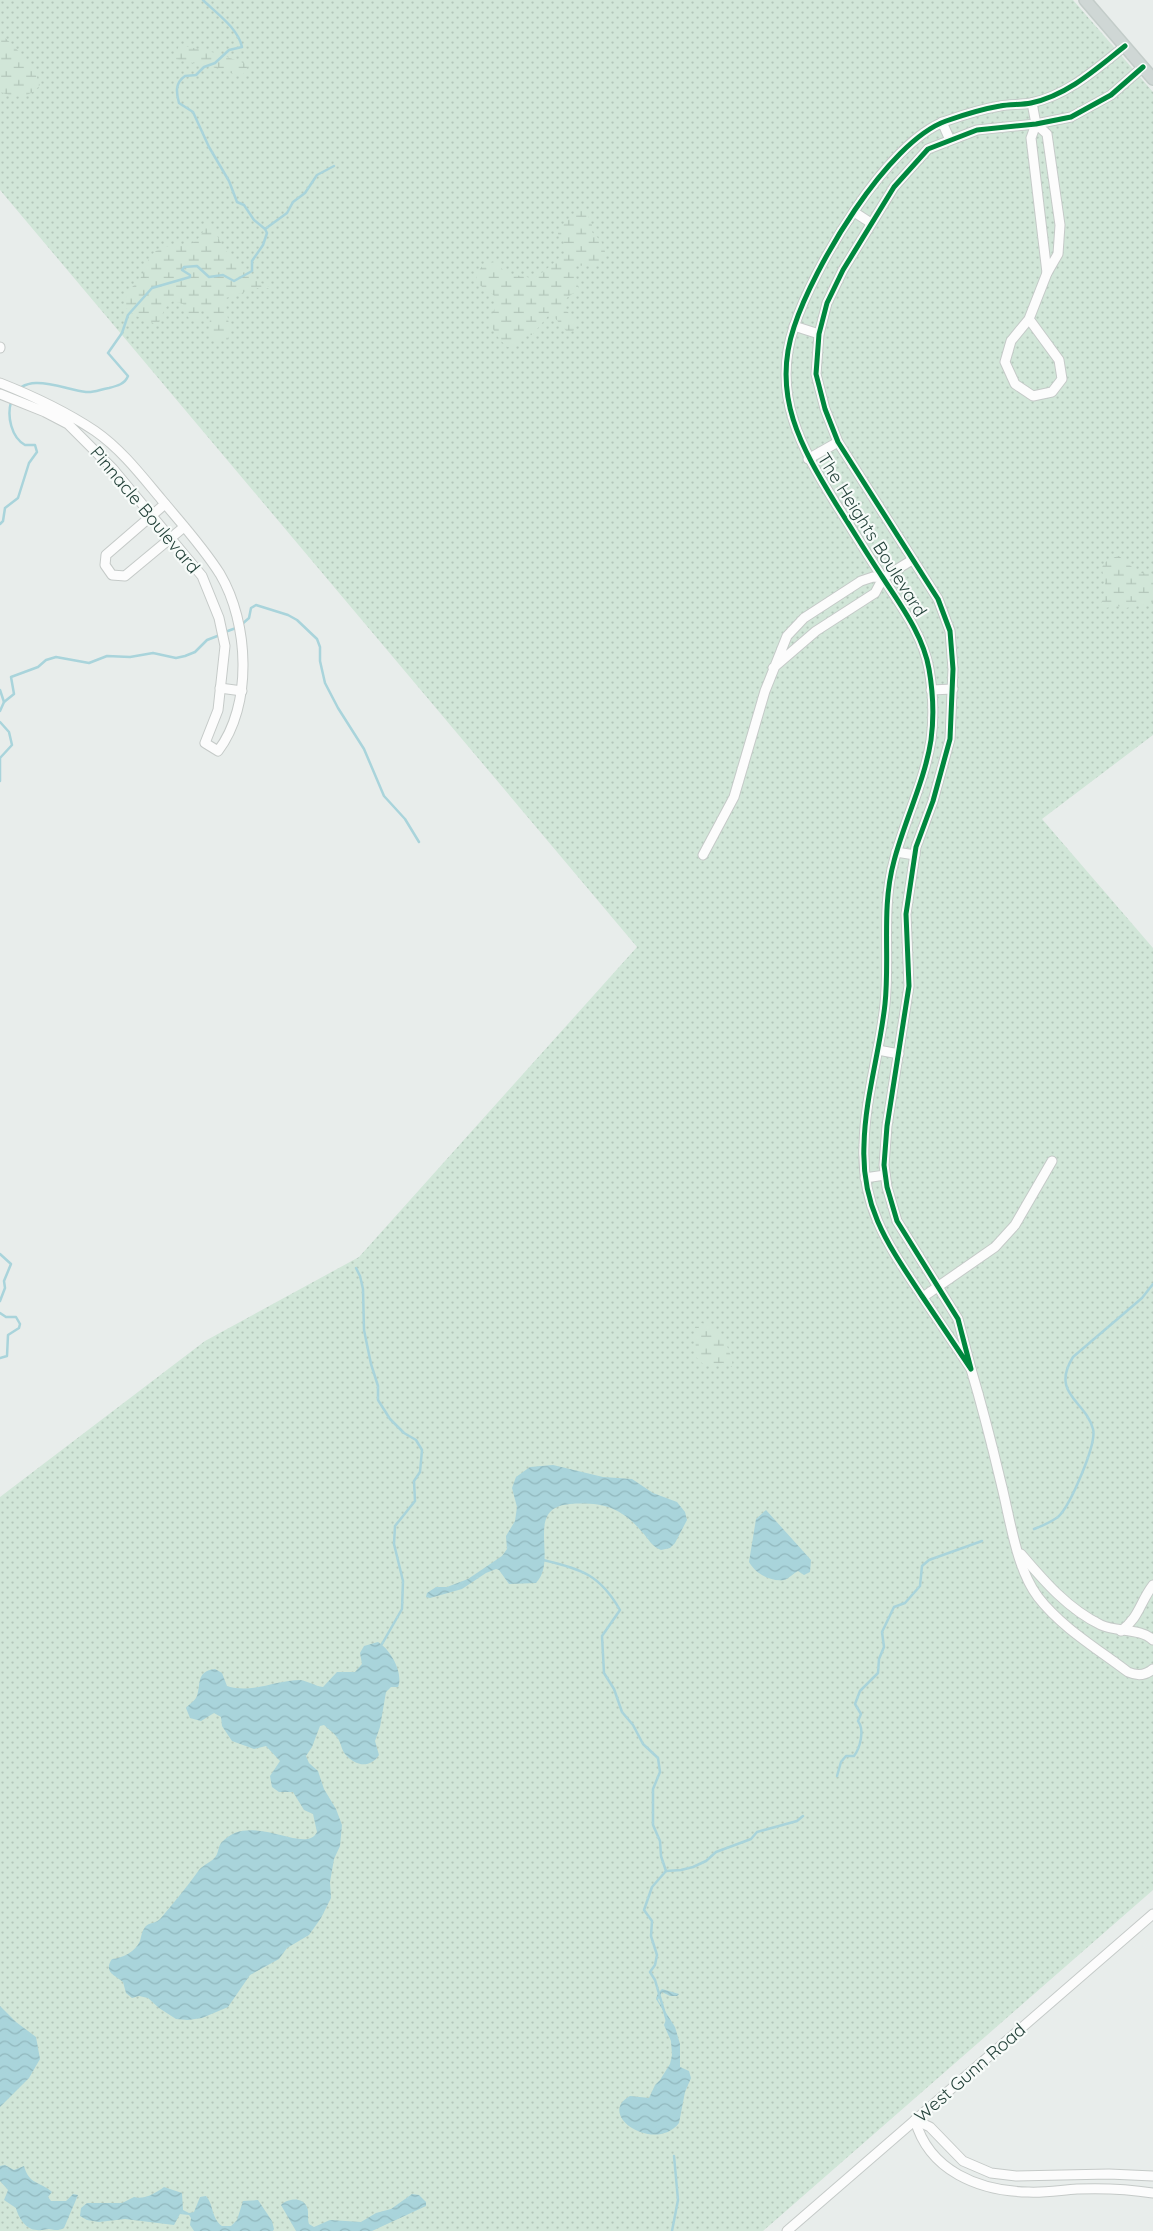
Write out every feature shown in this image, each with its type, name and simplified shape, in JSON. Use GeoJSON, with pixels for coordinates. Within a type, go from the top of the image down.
{"type":"FeatureCollection","features":[{"type":"Feature","properties":{"kind":"main road"},"geometry":{"type":"LineString","coordinates":[[1085,0],[1153,79]]}},
{"type":"Feature","properties":{"kind":"street","name":"The Heights Boulevard"},"geometry":{"type":"LineString","coordinates":[[971,1369],[881,1232],[873,1209],[866,1178],[864,1140],[885,1003],[886,911],[892,866],[925,764],[931,739],[929,669],[920,641],[906,612],[808,459],[796,430],[785,393],[786,358],[794,326],[811,286],[843,228],[882,173],[909,145],[942,122],[997,106],[1032,103],[1079,83],[1125,46]]}},
{"type":"Feature","properties":{"kind":"street","name":"The Heights Boulevard"},"geometry":{"type":"LineString","coordinates":[[1143,67],[1111,95],[1071,117],[1036,124],[977,130],[928,149],[894,187],[842,270],[827,303],[819,334],[816,374],[825,409],[838,442],[938,599],[947,620],[953,668],[950,739],[933,801],[915,855],[906,914],[909,986],[885,1145],[886,1175],[890,1201],[897,1220],[954,1312],[961,1328],[1002,1482],[1011,1530],[1032,1587],[1046,1606],[1068,1627],[1128,1672],[1143,1675],[1153,1669]]}},
{"type":"Feature","properties":{"kind":"street"},"geometry":{"type":"LineString","coordinates":[[1032,103],[1036,124],[1031,138],[1047,273]]}},
{"type":"Feature","properties":{"kind":"street"},"geometry":{"type":"LineString","coordinates":[[942,122],[950,140]]}},
{"type":"Feature","properties":{"kind":"street"},"geometry":{"type":"LineString","coordinates":[[1029,319],[1059,360],[1062,379],[1052,392],[1033,396],[1015,384],[1005,362],[1011,341],[1029,319],[1047,273],[1058,254],[1060,225],[1047,134],[1036,124]]}},
{"type":"Feature","properties":{"kind":"street"},"geometry":{"type":"LineString","coordinates":[[854,212],[871,224]]}},
{"type":"Feature","properties":{"kind":"street"},"geometry":{"type":"LineString","coordinates":[[794,326],[819,334]]}},
{"type":"Feature","properties":{"kind":"street","name":"Pinnacle Boulevard"},"geometry":{"type":"LineString","coordinates":[[1,394],[51,410],[68,424],[94,448],[202,576],[219,618],[225,646],[218,710],[205,743],[218,751],[228,738],[242,691],[243,658],[237,616],[220,575],[165,504],[127,459],[114,447],[96,432],[3,384]]}},
{"type":"Feature","properties":{"kind":"street"},"geometry":{"type":"LineString","coordinates":[[808,459],[838,442]]}},
{"type":"Feature","properties":{"kind":"street"},"geometry":{"type":"LineString","coordinates":[[165,504],[106,554],[105,565],[112,575],[125,576],[184,527]]}},
{"type":"Feature","properties":{"kind":"street"},"geometry":{"type":"LineString","coordinates":[[773,668],[816,631],[875,593],[883,578],[912,560]]}},
{"type":"Feature","properties":{"kind":"street"},"geometry":{"type":"LineString","coordinates":[[703,855],[734,797],[773,668],[787,636],[798,623],[867,578],[883,578]]}},
{"type":"Feature","properties":{"kind":"street"},"geometry":{"type":"LineString","coordinates":[[209,594],[224,585]]}},
{"type":"Feature","properties":{"kind":"street"},"geometry":{"type":"LineString","coordinates":[[220,688],[242,691]]}},
{"type":"Feature","properties":{"kind":"street"},"geometry":{"type":"LineString","coordinates":[[931,690],[953,689]]}},
{"type":"Feature","properties":{"kind":"street"},"geometry":{"type":"LineString","coordinates":[[896,852],[915,855]]}},
{"type":"Feature","properties":{"kind":"street"},"geometry":{"type":"LineString","coordinates":[[878,1050],[899,1054]]}},
{"type":"Feature","properties":{"kind":"street"},"geometry":{"type":"LineString","coordinates":[[923,1297],[995,1247],[1015,1226],[1052,1161]]}},
{"type":"Feature","properties":{"kind":"street"},"geometry":{"type":"LineString","coordinates":[[866,1178],[886,1175]]}},
{"type":"Feature","properties":{"kind":"street","name":"The Heights Boulevard"},"geometry":{"type":"LineString","coordinates":[[1019,1552],[1057,1595],[1072,1607],[1103,1626],[1144,1634],[1153,1640]]}},
{"type":"Feature","properties":{"kind":"street"},"geometry":{"type":"LineString","coordinates":[[1121,1631],[1135,1619],[1144,1598],[1153,1586]]}},
{"type":"Feature","properties":{"kind":"street","name":"West Gunn Road"},"geometry":{"type":"LineString","coordinates":[[788,2231],[1153,1914]]}},
{"type":"Feature","properties":{"kind":"street"},"geometry":{"type":"LineString","coordinates":[[915,2120],[930,2127],[963,2161],[991,2173],[1016,2176],[1110,2174],[1153,2176]]}},
{"type":"Feature","properties":{"kind":"street"},"geometry":{"type":"LineString","coordinates":[[915,2120],[919,2136],[934,2157],[962,2178],[985,2187],[1026,2192],[1078,2189],[1134,2190],[1153,2193]]}},
{"type":"Feature","properties":{"kind":"street"},"geometry":{"type":"LineString","coordinates":[[955,2172],[963,2161]]}},
{"type":"Feature","properties":{"kind":"green space"},"geometry":{"type":"Polygon","coordinates":[[[0,0],[1073,0],[1153,92],[1153,735],[1042,819],[1153,948],[1153,1890],[763,2231],[0,2231],[0,1497],[205,1341],[359,1257],[637,947],[0,190],[0,0]]]}},
{"type":"Feature","properties":{"kind":"green space"},"geometry":{"type":"Polygon","coordinates":[[[0,33],[23,56],[37,77],[40,85],[36,90],[27,95],[17,96],[0,92],[0,33]]]}},
{"type":"Feature","properties":{"kind":"green space"},"geometry":{"type":"Polygon","coordinates":[[[179,45],[216,53],[249,65],[241,77],[221,69],[175,59],[179,45]]]}},
{"type":"Feature","properties":{"kind":"green space"},"geometry":{"type":"Polygon","coordinates":[[[578,210],[586,211],[592,225],[592,232],[604,246],[605,258],[592,266],[576,265],[574,270],[579,289],[564,300],[564,307],[577,324],[575,330],[568,333],[554,317],[548,316],[532,335],[524,335],[513,346],[508,347],[499,338],[492,326],[491,318],[496,300],[477,281],[480,269],[488,263],[495,262],[510,274],[532,279],[566,252],[564,242],[558,234],[558,230],[578,210]]]}},
{"type":"Feature","properties":{"kind":"green space"},"geometry":{"type":"Polygon","coordinates":[[[208,222],[235,263],[252,277],[271,288],[257,288],[226,298],[229,330],[228,341],[218,341],[209,335],[210,318],[205,307],[200,308],[200,320],[193,321],[188,317],[183,304],[173,301],[165,308],[158,325],[134,315],[124,306],[128,293],[140,279],[154,252],[175,245],[192,243],[197,240],[208,222]]]}},
{"type":"Feature","properties":{"kind":"green space"},"geometry":{"type":"Polygon","coordinates":[[[1119,556],[1139,573],[1153,574],[1153,602],[1126,608],[1117,606],[1099,609],[1105,592],[1103,566],[1105,562],[1119,556]]]}},
{"type":"Feature","properties":{"kind":"green space"},"geometry":{"type":"Polygon","coordinates":[[[695,1320],[713,1328],[720,1334],[726,1343],[732,1367],[726,1364],[703,1364],[696,1357],[695,1320]]]}},
{"type":"Feature","properties":{"kind":"water"},"geometry":{"type":"Polygon","coordinates":[[[553,1465],[603,1477],[632,1479],[653,1493],[677,1502],[685,1512],[687,1520],[675,1543],[670,1548],[661,1550],[653,1545],[626,1517],[610,1508],[592,1504],[570,1504],[556,1508],[548,1515],[545,1525],[544,1562],[542,1573],[536,1583],[509,1584],[499,1570],[496,1569],[486,1573],[462,1589],[430,1598],[426,1597],[427,1593],[436,1587],[447,1587],[468,1579],[502,1556],[507,1549],[506,1536],[515,1521],[517,1507],[512,1488],[516,1477],[530,1467],[553,1465]]]}},
{"type":"Feature","properties":{"kind":"water"},"geometry":{"type":"Polygon","coordinates":[[[766,1510],[811,1560],[810,1572],[804,1575],[798,1571],[784,1580],[773,1580],[759,1573],[749,1562],[756,1519],[766,1510]]]}},
{"type":"Feature","properties":{"kind":"water"},"geometry":{"type":"Polygon","coordinates":[[[378,1642],[383,1645],[395,1662],[399,1675],[398,1687],[391,1687],[386,1692],[380,1727],[375,1741],[379,1755],[367,1764],[353,1761],[345,1754],[338,1738],[324,1725],[320,1726],[312,1747],[306,1756],[309,1763],[318,1771],[324,1789],[336,1809],[342,1825],[340,1846],[334,1859],[330,1882],[331,1898],[321,1918],[309,1935],[287,1948],[279,1959],[250,1975],[228,2007],[202,2018],[176,2019],[148,1998],[139,1996],[132,1998],[126,1993],[123,1982],[109,1970],[112,1959],[124,1956],[135,1948],[140,1941],[145,1927],[161,1918],[199,1870],[216,1856],[222,1842],[234,1833],[247,1830],[301,1839],[311,1838],[317,1832],[313,1814],[304,1810],[293,1792],[279,1792],[272,1787],[270,1776],[280,1761],[266,1746],[254,1749],[232,1741],[222,1726],[221,1717],[214,1713],[201,1721],[190,1718],[186,1708],[197,1696],[202,1675],[209,1670],[215,1669],[222,1673],[227,1686],[236,1688],[255,1688],[300,1680],[323,1687],[337,1672],[355,1672],[362,1664],[360,1653],[364,1646],[378,1642]]]}},
{"type":"Feature","properties":{"kind":"water"},"geometry":{"type":"Polygon","coordinates":[[[662,1989],[679,1994],[677,1996],[670,1996],[662,1992],[658,2000],[675,2027],[680,2044],[680,2067],[689,2071],[691,2078],[685,2092],[679,2123],[669,2132],[656,2135],[632,2128],[624,2121],[620,2113],[621,2104],[630,2096],[649,2098],[655,2085],[670,2064],[672,2055],[671,2041],[664,2025],[667,2017],[656,1999],[662,1989]]]}},
{"type":"Feature","properties":{"kind":"water"},"geometry":{"type":"Polygon","coordinates":[[[0,2006],[16,2022],[36,2037],[40,2059],[29,2078],[0,2107],[0,2006]]]}},
{"type":"Feature","properties":{"kind":"water"},"geometry":{"type":"Polygon","coordinates":[[[5,2165],[14,2170],[24,2166],[32,2180],[52,2192],[48,2197],[51,2201],[66,2201],[73,2194],[78,2195],[64,2228],[58,2230],[38,2230],[29,2228],[23,2222],[16,2208],[4,2200],[8,2190],[0,2181],[0,2166],[5,2165]]]}},
{"type":"Feature","properties":{"kind":"water"},"geometry":{"type":"Polygon","coordinates":[[[164,2187],[182,2193],[183,2210],[189,2213],[194,2212],[200,2197],[206,2196],[218,2223],[222,2226],[231,2226],[237,2220],[243,2201],[258,2200],[272,2221],[274,2229],[273,2231],[194,2231],[190,2225],[191,2218],[189,2215],[180,2214],[174,2225],[125,2219],[99,2222],[87,2220],[80,2216],[81,2208],[87,2203],[122,2203],[134,2197],[142,2198],[150,2195],[164,2187]]]}},
{"type":"Feature","properties":{"kind":"water"},"geometry":{"type":"Polygon","coordinates":[[[412,2194],[419,2195],[426,2202],[426,2206],[372,2231],[296,2231],[281,2205],[291,2200],[302,2201],[308,2209],[309,2224],[314,2227],[330,2220],[361,2222],[376,2213],[391,2209],[412,2194]]]}},
{"type":"Feature","properties":{"kind":"waterway"},"geometry":{"type":"LineString","coordinates":[[12,397],[19,389],[36,383],[89,392],[120,384],[128,376],[108,353],[122,333],[128,315],[152,288],[190,277],[190,275],[182,270],[184,267],[197,266],[209,277],[223,275],[234,281],[252,271],[252,261],[263,245],[267,233],[254,220],[244,205],[237,202],[229,181],[209,147],[193,112],[179,103],[177,95],[179,82],[185,76],[196,75],[204,67],[215,63],[229,50],[242,47],[236,33],[203,0]]}},
{"type":"Feature","properties":{"kind":"waterway"},"geometry":{"type":"LineString","coordinates":[[265,229],[287,213],[293,202],[305,193],[317,175],[334,166]]}},
{"type":"Feature","properties":{"kind":"waterway"},"geometry":{"type":"LineString","coordinates":[[0,524],[3,521],[5,508],[18,498],[29,463],[37,452],[35,445],[25,445],[13,432],[10,420],[11,402]]}},
{"type":"Feature","properties":{"kind":"waterway"},"geometry":{"type":"LineString","coordinates":[[241,625],[249,618],[251,608],[256,605],[288,615],[297,620],[317,639],[320,647],[320,661],[325,683],[338,708],[364,749],[384,796],[405,819],[419,842]]}},
{"type":"Feature","properties":{"kind":"waterway"},"geometry":{"type":"LineString","coordinates":[[225,632],[236,628]]}},
{"type":"Feature","properties":{"kind":"waterway"},"geometry":{"type":"LineString","coordinates":[[0,711],[4,702],[14,694],[11,677],[38,667],[46,660],[56,657],[89,663],[107,656],[130,657],[153,653],[176,658],[195,652],[207,640],[220,635]]}},
{"type":"Feature","properties":{"kind":"waterway"},"geometry":{"type":"LineString","coordinates":[[0,690],[4,702]]}},
{"type":"Feature","properties":{"kind":"waterway"},"geometry":{"type":"LineString","coordinates":[[0,722],[9,732],[12,745],[0,758],[0,781]]}},
{"type":"Feature","properties":{"kind":"waterway"},"geometry":{"type":"LineString","coordinates":[[0,1254],[11,1264],[4,1281],[5,1288],[0,1301]]}},
{"type":"Feature","properties":{"kind":"waterway"},"geometry":{"type":"LineString","coordinates":[[356,1268],[363,1289],[364,1330],[378,1386],[378,1400],[390,1419],[404,1433],[416,1440],[422,1450],[420,1472],[414,1481],[415,1501],[395,1526],[394,1544],[403,1581],[402,1609],[382,1644]]}},
{"type":"Feature","properties":{"kind":"waterway"},"geometry":{"type":"LineString","coordinates":[[1034,1529],[1055,1519],[1063,1511],[1082,1475],[1091,1448],[1093,1429],[1084,1411],[1067,1389],[1065,1380],[1073,1357],[1142,1298],[1153,1284]]}},
{"type":"Feature","properties":{"kind":"waterway"},"geometry":{"type":"LineString","coordinates":[[0,1313],[6,1317],[16,1317],[20,1324],[19,1328],[8,1335],[7,1356],[0,1358]]}},
{"type":"Feature","properties":{"kind":"waterway"},"geometry":{"type":"LineString","coordinates":[[837,1776],[841,1762],[846,1756],[854,1756],[860,1744],[861,1729],[858,1721],[861,1714],[855,1704],[860,1691],[878,1673],[879,1659],[884,1647],[882,1632],[894,1607],[905,1603],[920,1586],[922,1566],[929,1560],[982,1541]]}},
{"type":"Feature","properties":{"kind":"waterway"},"geometry":{"type":"LineString","coordinates":[[543,1560],[589,1575],[613,1598],[620,1610],[602,1636],[604,1673],[614,1689],[622,1712],[633,1725],[643,1744],[658,1758],[660,1772],[653,1789],[653,1825],[660,1841],[661,1856],[666,1871]]}},
{"type":"Feature","properties":{"kind":"waterway"},"geometry":{"type":"LineString","coordinates":[[667,2021],[655,1980],[650,1972],[655,1965],[657,1955],[651,1936],[652,1921],[644,1910],[652,1887],[666,1871],[693,1867],[706,1861],[716,1852],[751,1839],[757,1832],[797,1821],[803,1816]]}},
{"type":"Feature","properties":{"kind":"waterway"},"geometry":{"type":"LineString","coordinates":[[672,2231],[678,2200],[674,2156]]}},
{"type":"Feature","properties":{"kind":"cycle path"},"geometry":{"type":"LineString","coordinates":[[1125,46],[1081,80],[1057,94],[1031,103],[1004,105],[973,112],[946,121],[923,133],[900,154],[877,180],[835,241],[817,273],[804,302],[794,327],[788,352],[786,375],[788,398],[793,420],[801,441],[823,483],[917,633],[929,669],[933,705],[931,740],[924,770],[898,846],[890,879],[887,915],[885,1004],[867,1109],[864,1168],[872,1207],[888,1243],[971,1369],[958,1319],[897,1221],[887,1187],[884,1165],[887,1126],[909,986],[906,914],[916,847],[933,801],[950,739],[953,669],[950,631],[938,599],[838,442],[825,409],[816,374],[819,334],[827,303],[843,270],[894,187],[928,149],[977,130],[1036,124],[1071,117],[1111,95],[1143,67]]}}]}
